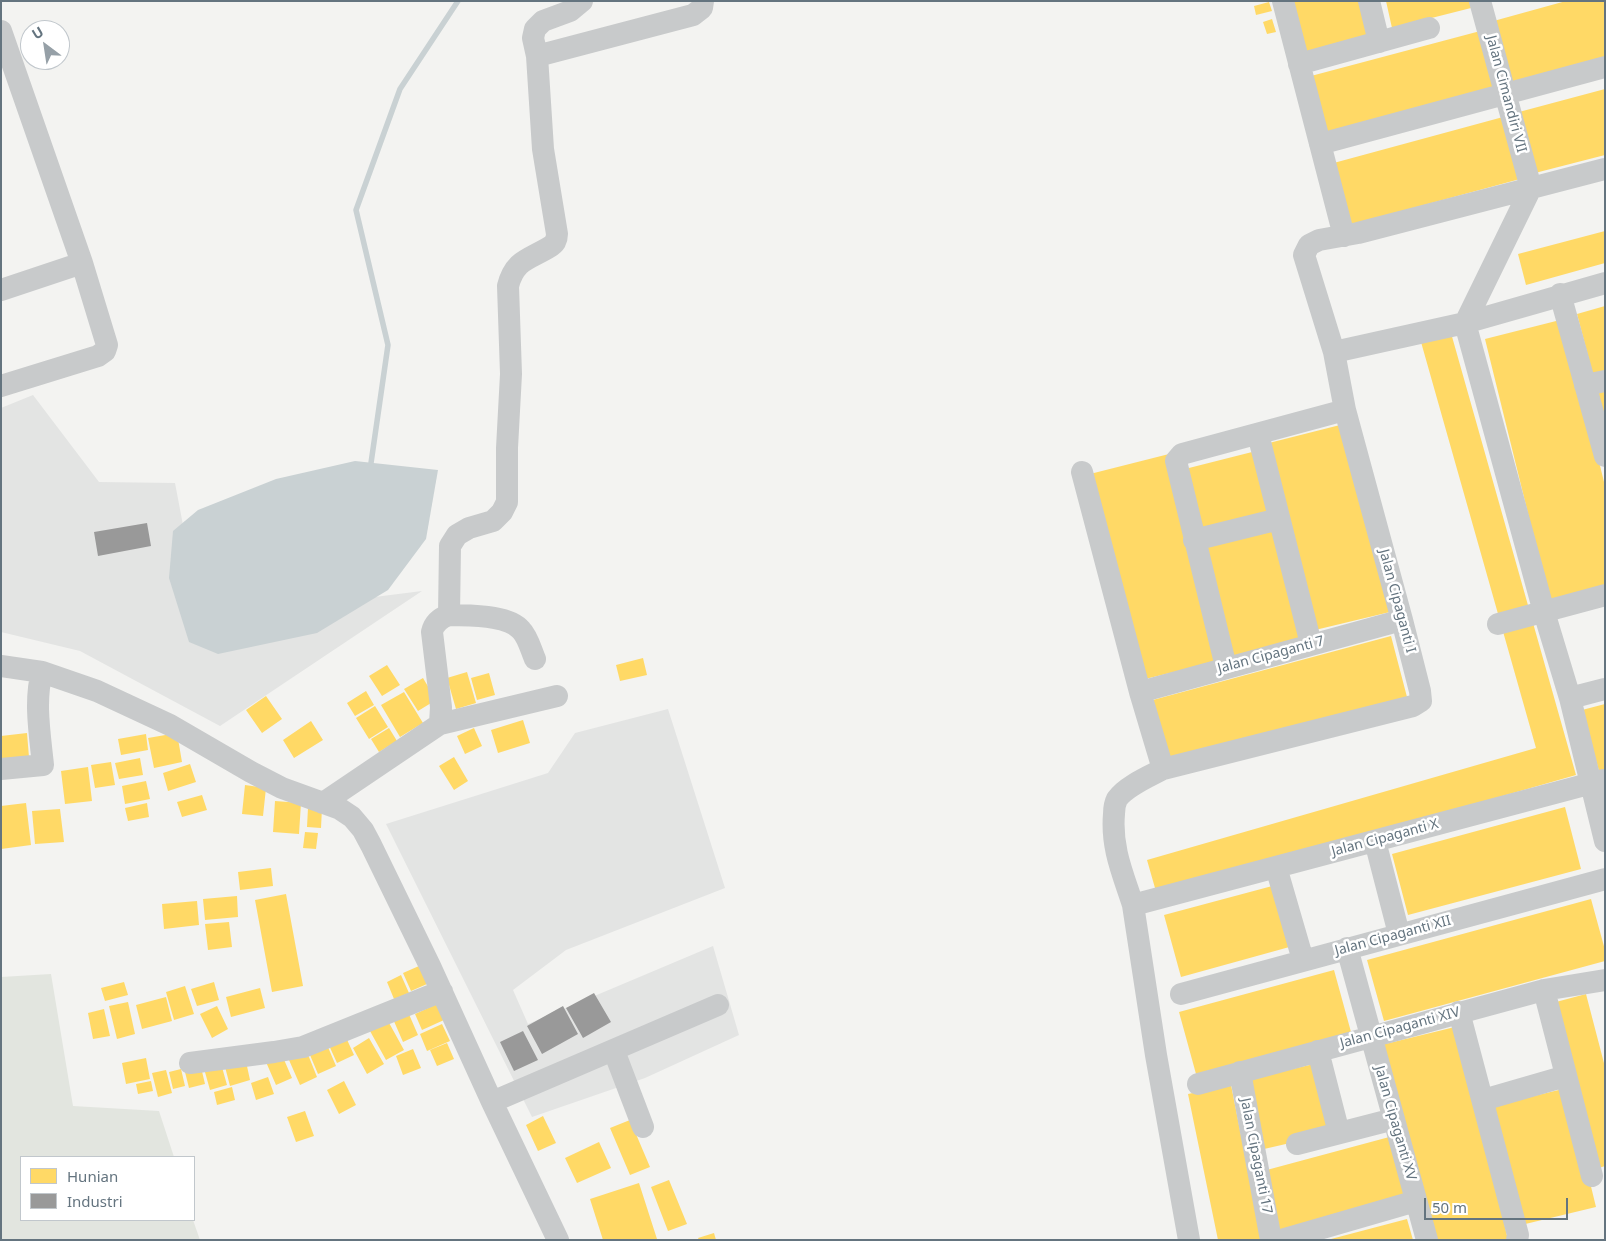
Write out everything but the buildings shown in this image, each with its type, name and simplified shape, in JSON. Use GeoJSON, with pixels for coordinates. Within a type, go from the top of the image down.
{"type":"FeatureCollection","features":[{"type":"Feature","properties":{"kind":"street"},"geometry":{"type":"LineString","coordinates":[[449,615],[450,546],[457,535],[468,528],[493,520],[502,512],[507,502],[507,448],[511,374],[508,286],[511,275],[528,258],[556,241],[557,234],[543,149],[537,56],[533,38],[535,29],[539,25],[570,11],[582,1]]}},
{"type":"Feature","properties":{"kind":"street"},"geometry":{"type":"LineString","coordinates":[[537,56],[693,16],[702,8],[703,1]]}},
{"type":"Feature","properties":{"kind":"street"},"geometry":{"type":"LineString","coordinates":[[1283,1],[1344,236],[1605,169]]}},
{"type":"Feature","properties":{"kind":"street"},"geometry":{"type":"LineString","coordinates":[[1369,1],[1380,42]]}},
{"type":"Feature","properties":{"kind":"street","name":"Jalan Cimandiri VII"},"geometry":{"type":"LineString","coordinates":[[1480,1],[1532,188]]}},
{"type":"Feature","properties":{"kind":"street"},"geometry":{"type":"LineString","coordinates":[[1299,64],[1429,28]]}},
{"type":"Feature","properties":{"kind":"street"},"geometry":{"type":"LineString","coordinates":[[1,31],[82,263],[107,345],[105,351],[98,356],[1,386]]}},
{"type":"Feature","properties":{"kind":"street"},"geometry":{"type":"LineString","coordinates":[[1320,144],[1605,67]]}},
{"type":"Feature","properties":{"kind":"street"},"geometry":{"type":"LineString","coordinates":[[1532,188],[1465,323],[1544,612],[1597,782],[1605,841]]}},
{"type":"Feature","properties":{"kind":"street","name":"Jalan Cipaganti I"},"geometry":{"type":"LineString","coordinates":[[1163,769],[1413,706],[1421,701],[1402,620],[1345,410],[1334,352],[1304,255],[1309,245],[1319,240],[1344,236]]}},
{"type":"Feature","properties":{"kind":"street"},"geometry":{"type":"LineString","coordinates":[[1,290],[82,263]]}},
{"type":"Feature","properties":{"kind":"street"},"geometry":{"type":"LineString","coordinates":[[1334,352],[1465,323],[1560,294],[1605,283]]}},
{"type":"Feature","properties":{"kind":"street"},"geometry":{"type":"LineString","coordinates":[[1560,294],[1595,383],[1605,456]]}},
{"type":"Feature","properties":{"kind":"street"},"geometry":{"type":"LineString","coordinates":[[1226,667],[1176,464],[1178,457],[1182,454],[1345,410]]}},
{"type":"Feature","properties":{"kind":"street"},"geometry":{"type":"LineString","coordinates":[[1258,434],[1311,644]]}},
{"type":"Feature","properties":{"kind":"street"},"geometry":{"type":"LineString","coordinates":[[1082,472],[1140,692],[1163,769],[1139,782],[1118,798],[1115,805],[1114,844],[1133,905],[1156,1055],[1189,1240]]}},
{"type":"Feature","properties":{"kind":"street"},"geometry":{"type":"LineString","coordinates":[[1194,540],[1279,519]]}},
{"type":"Feature","properties":{"kind":"street"},"geometry":{"type":"LineString","coordinates":[[1498,624],[1605,595]]}},
{"type":"Feature","properties":{"kind":"street"},"geometry":{"type":"LineString","coordinates":[[440,724],[441,706],[432,632],[433,627],[442,618],[449,615],[490,617],[515,624],[522,630],[535,659]]}},
{"type":"Feature","properties":{"kind":"street","name":"Jalan Cipaganti 7"},"geometry":{"type":"LineString","coordinates":[[1140,692],[1402,620]]}},
{"type":"Feature","properties":{"kind":"street"},"geometry":{"type":"LineString","coordinates":[[1,666],[42,672],[97,691],[170,725],[282,788],[323,804],[340,808],[352,817],[372,845],[558,1240]]}},
{"type":"Feature","properties":{"kind":"street"},"geometry":{"type":"LineString","coordinates":[[1,769],[43,765],[39,731],[39,684],[42,672]]}},
{"type":"Feature","properties":{"kind":"street"},"geometry":{"type":"LineString","coordinates":[[1570,698],[1605,689]]}},
{"type":"Feature","properties":{"kind":"street"},"geometry":{"type":"LineString","coordinates":[[323,804],[440,724],[556,696]]}},
{"type":"Feature","properties":{"kind":"street","name":"Jalan Cipaganti X"},"geometry":{"type":"LineString","coordinates":[[1133,905],[1597,782]]}},
{"type":"Feature","properties":{"kind":"street"},"geometry":{"type":"LineString","coordinates":[[1375,840],[1400,934]]}},
{"type":"Feature","properties":{"kind":"street"},"geometry":{"type":"LineString","coordinates":[[1276,867],[1303,960]]}},
{"type":"Feature","properties":{"kind":"street","name":"Jalan Cipaganti XII"},"geometry":{"type":"LineString","coordinates":[[1181,994],[1605,879]]}},
{"type":"Feature","properties":{"kind":"street","name":"Jalan Cipaganti XV"},"geometry":{"type":"LineString","coordinates":[[1347,948],[1427,1240]]}},
{"type":"Feature","properties":{"kind":"street","name":"Jalan Cipaganti XIV"},"geometry":{"type":"LineString","coordinates":[[1198,1084],[1544,990],[1605,980]]}},
{"type":"Feature","properties":{"kind":"street"},"geometry":{"type":"LineString","coordinates":[[1544,990],[1592,1176]]}},
{"type":"Feature","properties":{"kind":"street"},"geometry":{"type":"LineString","coordinates":[[190,1063],[302,1047],[442,991]]}},
{"type":"Feature","properties":{"kind":"street"},"geometry":{"type":"LineString","coordinates":[[492,1102],[718,1005]]}},
{"type":"Feature","properties":{"kind":"street"},"geometry":{"type":"LineString","coordinates":[[1459,1012],[1518,1235],[1517,1240]]}},
{"type":"Feature","properties":{"kind":"street"},"geometry":{"type":"LineString","coordinates":[[614,1051],[644,1127]]}},
{"type":"Feature","properties":{"kind":"street"},"geometry":{"type":"LineString","coordinates":[[1318,1051],[1340,1133]]}},
{"type":"Feature","properties":{"kind":"street","name":"Jalan Cipaganti 17"},"geometry":{"type":"LineString","coordinates":[[1240,1072],[1271,1240]]}},
{"type":"Feature","properties":{"kind":"street"},"geometry":{"type":"LineString","coordinates":[[1483,1100],[1566,1076]]}},
{"type":"Feature","properties":{"kind":"street"},"geometry":{"type":"LineString","coordinates":[[1296,1144],[1394,1119]]}},
{"type":"Feature","properties":{"kind":"street"},"geometry":{"type":"LineString","coordinates":[[1281,1240],[1416,1201]]}},
{"type":"Feature","properties":{"kind":"shaded area"},"geometry":{"type":"Polygon","coordinates":[[[33,395],[99,482],[175,483],[206,646],[343,601],[422,591],[220,726],[80,651],[1,632],[1,408],[33,395]]]}},
{"type":"Feature","properties":{"kind":"shaded area"},"geometry":{"type":"Polygon","coordinates":[[[355,461],[438,470],[426,539],[388,590],[317,633],[218,654],[189,642],[169,578],[173,531],[198,510],[276,479],[355,461]]]}},
{"type":"Feature","properties":{"kind":"shaded area"},"geometry":{"type":"Polygon","coordinates":[[[668,709],[725,888],[566,950],[513,990],[528,1024],[713,946],[739,1035],[645,1078],[532,1117],[386,824],[548,773],[575,733],[668,709]]]}},
{"type":"Feature","properties":{"kind":"shaded area"},"geometry":{"type":"Polygon","coordinates":[[[51,974],[73,1106],[159,1111],[174,1156],[20,1156],[20,1221],[193,1221],[200,1240],[1,1240],[1,977],[51,974]]]}},
{"type":"Feature","properties":{"kind":"waterway"},"geometry":{"type":"LineString","coordinates":[[371,463],[388,345],[356,210],[400,89],[458,1]]}}]}
